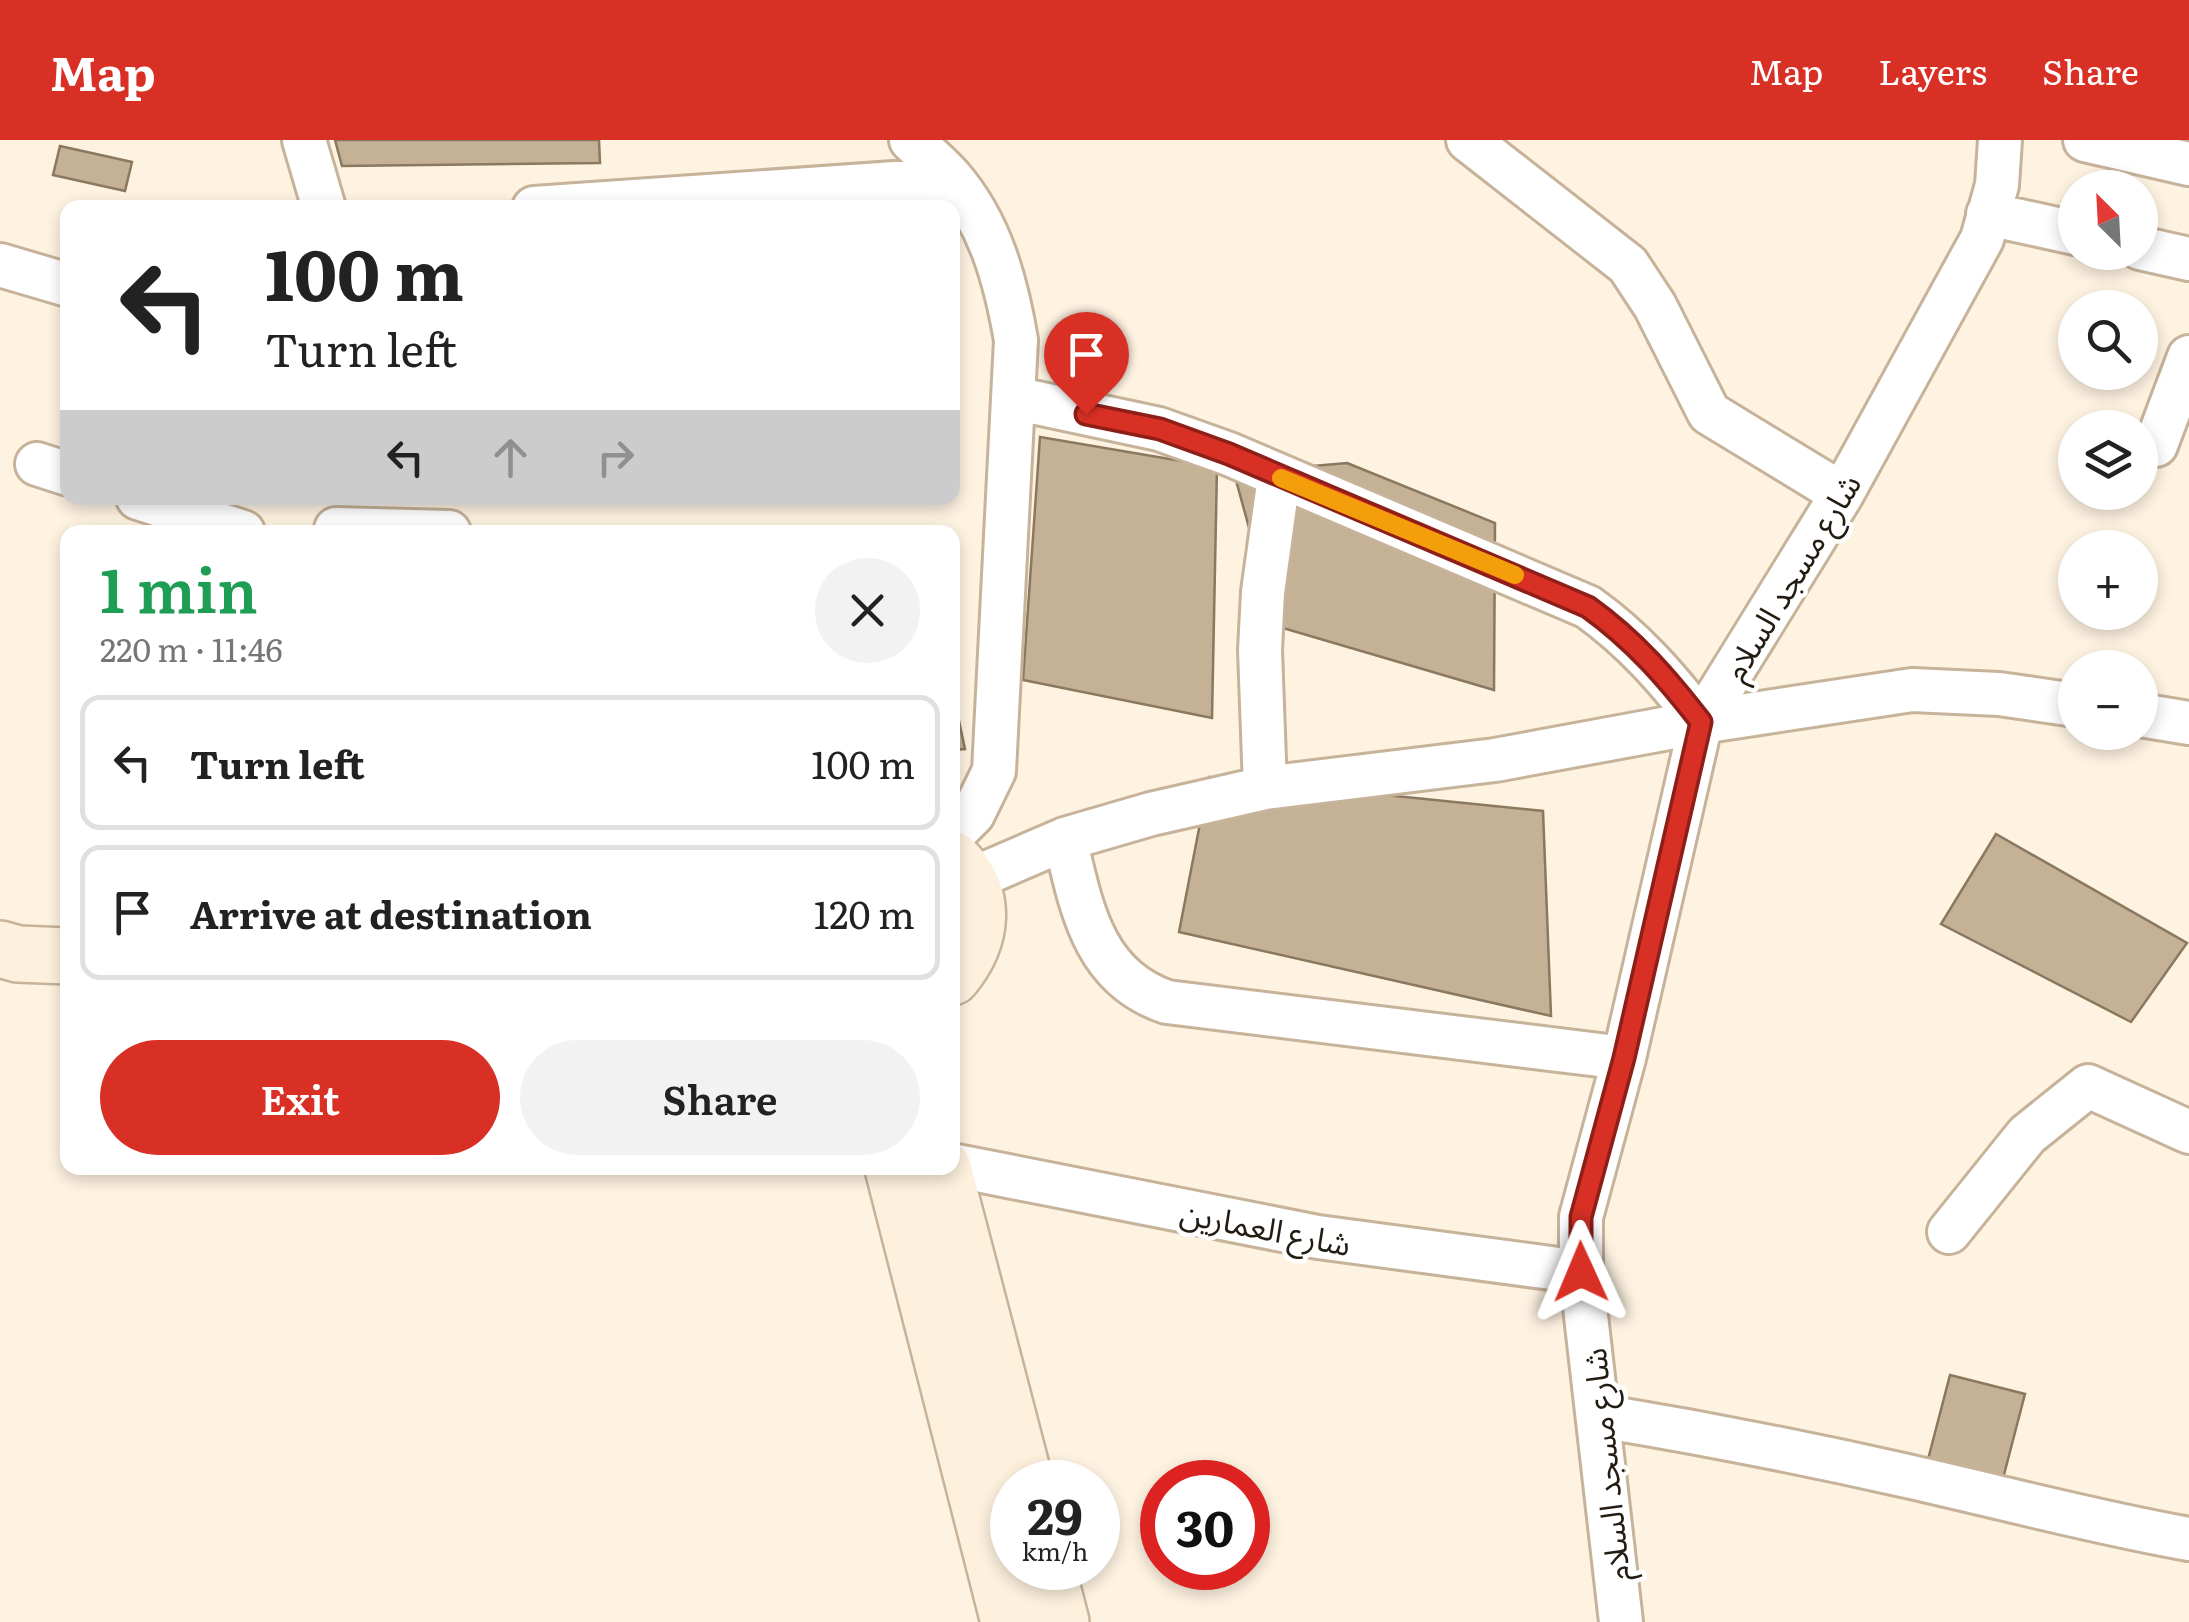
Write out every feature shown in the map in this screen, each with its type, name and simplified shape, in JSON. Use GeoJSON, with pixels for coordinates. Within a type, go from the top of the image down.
{"type":"FeatureCollection","features":[{"type":"Feature","properties":{"kind":"main road"},"geometry":{"type":"LineString","coordinates":[[960,863],[978,906],[978,933],[960,968]]}},
{"type":"Feature","properties":{"kind":"main road"},"geometry":{"type":"LineString","coordinates":[[0,950],[60,956]]}},
{"type":"Feature","properties":{"kind":"main road"},"geometry":{"type":"LineString","coordinates":[[0,982],[60,988]]}},
{"type":"Feature","properties":{"kind":"main road"},"geometry":{"type":"LineString","coordinates":[[896,1175],[1008,1622]]}},
{"type":"Feature","properties":{"kind":"main road"},"geometry":{"type":"LineString","coordinates":[[945,1175],[1018,1460]]}},
{"type":"Feature","properties":{"kind":"main road"},"geometry":{"type":"LineString","coordinates":[[1053,1590],[1061,1622]]}},
{"type":"Feature","properties":{"kind":"street"},"geometry":{"type":"LineString","coordinates":[[304,140],[322,200]]}},
{"type":"Feature","properties":{"kind":"street"},"geometry":{"type":"LineString","coordinates":[[911,140],[952,180],[985,228],[1006,282],[1016,340],[994,771],[960,852]]}},
{"type":"Feature","properties":{"kind":"street"},"geometry":{"type":"LineString","coordinates":[[1468,140],[1628,265],[1656,306],[1709,413],[1842,494]]}},
{"type":"Feature","properties":{"kind":"street","name":"شارع مسجد السلام"},"geometry":{"type":"LineString","coordinates":[[1621,1622],[1581,1272],[1581,1217],[1624,1058],[1701,722],[1842,494],[1982,239],[1997,184],[2000,140]]}},
{"type":"Feature","properties":{"kind":"street"},"geometry":{"type":"LineString","coordinates":[[2084,140],[2189,164]]}},
{"type":"Feature","properties":{"kind":"street"},"geometry":{"type":"LineString","coordinates":[[653,200],[952,180]]}},
{"type":"Feature","properties":{"kind":"street"},"geometry":{"type":"LineString","coordinates":[[1988,214],[2058,229]]}},
{"type":"Feature","properties":{"kind":"street"},"geometry":{"type":"LineString","coordinates":[[2158,252],[2189,258]]}},
{"type":"Feature","properties":{"kind":"street"},"geometry":{"type":"LineString","coordinates":[[0,265],[60,283]]}},
{"type":"Feature","properties":{"kind":"street"},"geometry":{"type":"LineString","coordinates":[[2158,440],[2189,357]]}},
{"type":"Feature","properties":{"kind":"street"},"geometry":{"type":"LineString","coordinates":[[1014,398],[1160,429],[1588,607],[1623,632],[1655,663],[1701,722]]}},
{"type":"Feature","properties":{"kind":"street"},"geometry":{"type":"LineString","coordinates":[[1265,788],[1260,650],[1279,477]]}},
{"type":"Feature","properties":{"kind":"street"},"geometry":{"type":"LineString","coordinates":[[160,505],[221,525]]}},
{"type":"Feature","properties":{"kind":"street"},"geometry":{"type":"LineString","coordinates":[[338,519],[389,525]]}},
{"type":"Feature","properties":{"kind":"street"},"geometry":{"type":"LineString","coordinates":[[960,858],[1064,838],[1265,788],[1494,760],[1701,722],[1912,690],[1999,694],[2058,703]]}},
{"type":"Feature","properties":{"kind":"street"},"geometry":{"type":"LineString","coordinates":[[2158,718],[2189,723]]}},
{"type":"Feature","properties":{"kind":"street"},"geometry":{"type":"LineString","coordinates":[[1064,838],[1086,925],[1108,960],[1148,996],[1167,1002],[1624,1058]]}},
{"type":"Feature","properties":{"kind":"street"},"geometry":{"type":"LineString","coordinates":[[1949,1232],[2027,1135],[2088,1086],[2189,1132]]}},
{"type":"Feature","properties":{"kind":"street","name":"شارع العمارين"},"geometry":{"type":"LineString","coordinates":[[960,1167],[1318,1237],[1581,1272]]}},
{"type":"Feature","properties":{"kind":"street"},"geometry":{"type":"LineString","coordinates":[[1600,1416],[1736,1439],[2103,1524],[2189,1539]]}},
{"type":"Feature","properties":{"kind":"building"},"geometry":{"type":"Polygon","coordinates":[[[335,140],[599,140],[600,163],[342,166],[335,140]]]}},
{"type":"Feature","properties":{"kind":"building"},"geometry":{"type":"Polygon","coordinates":[[[60,146],[132,162],[125,191],[53,175],[60,146]]]}},
{"type":"Feature","properties":{"kind":"building"},"geometry":{"type":"Polygon","coordinates":[[[1040,437],[1217,467],[1212,718],[1023,680],[1040,437]]]}},
{"type":"Feature","properties":{"kind":"building"},"geometry":{"type":"Polygon","coordinates":[[[1347,463],[1495,523],[1494,690],[1276,626],[1234,473],[1347,463]]]}},
{"type":"Feature","properties":{"kind":"building"},"geometry":{"type":"Polygon","coordinates":[[[1209,777],[1543,811],[1551,1016],[1179,932],[1209,777]]]}},
{"type":"Feature","properties":{"kind":"building"},"geometry":{"type":"Polygon","coordinates":[[[1996,834],[2187,943],[2131,1022],[1941,924],[1996,834]]]}},
{"type":"Feature","properties":{"kind":"building"},"geometry":{"type":"Polygon","coordinates":[[[1950,1375],[2025,1394],[2000,1490],[1925,1471],[1950,1375]]]}},
{"type":"Feature","properties":{"kind":"slow traffic"},"geometry":{"type":"LineString","coordinates":[[1281,478],[1515,575]]}},
{"type":"Feature","properties":{"kind":"route"},"geometry":{"type":"LineString","coordinates":[[1086,414],[1160,429],[1229,454],[1588,607],[1623,632],[1655,663],[1701,722],[1624,1058],[1581,1217],[1581,1272]]}}]}
